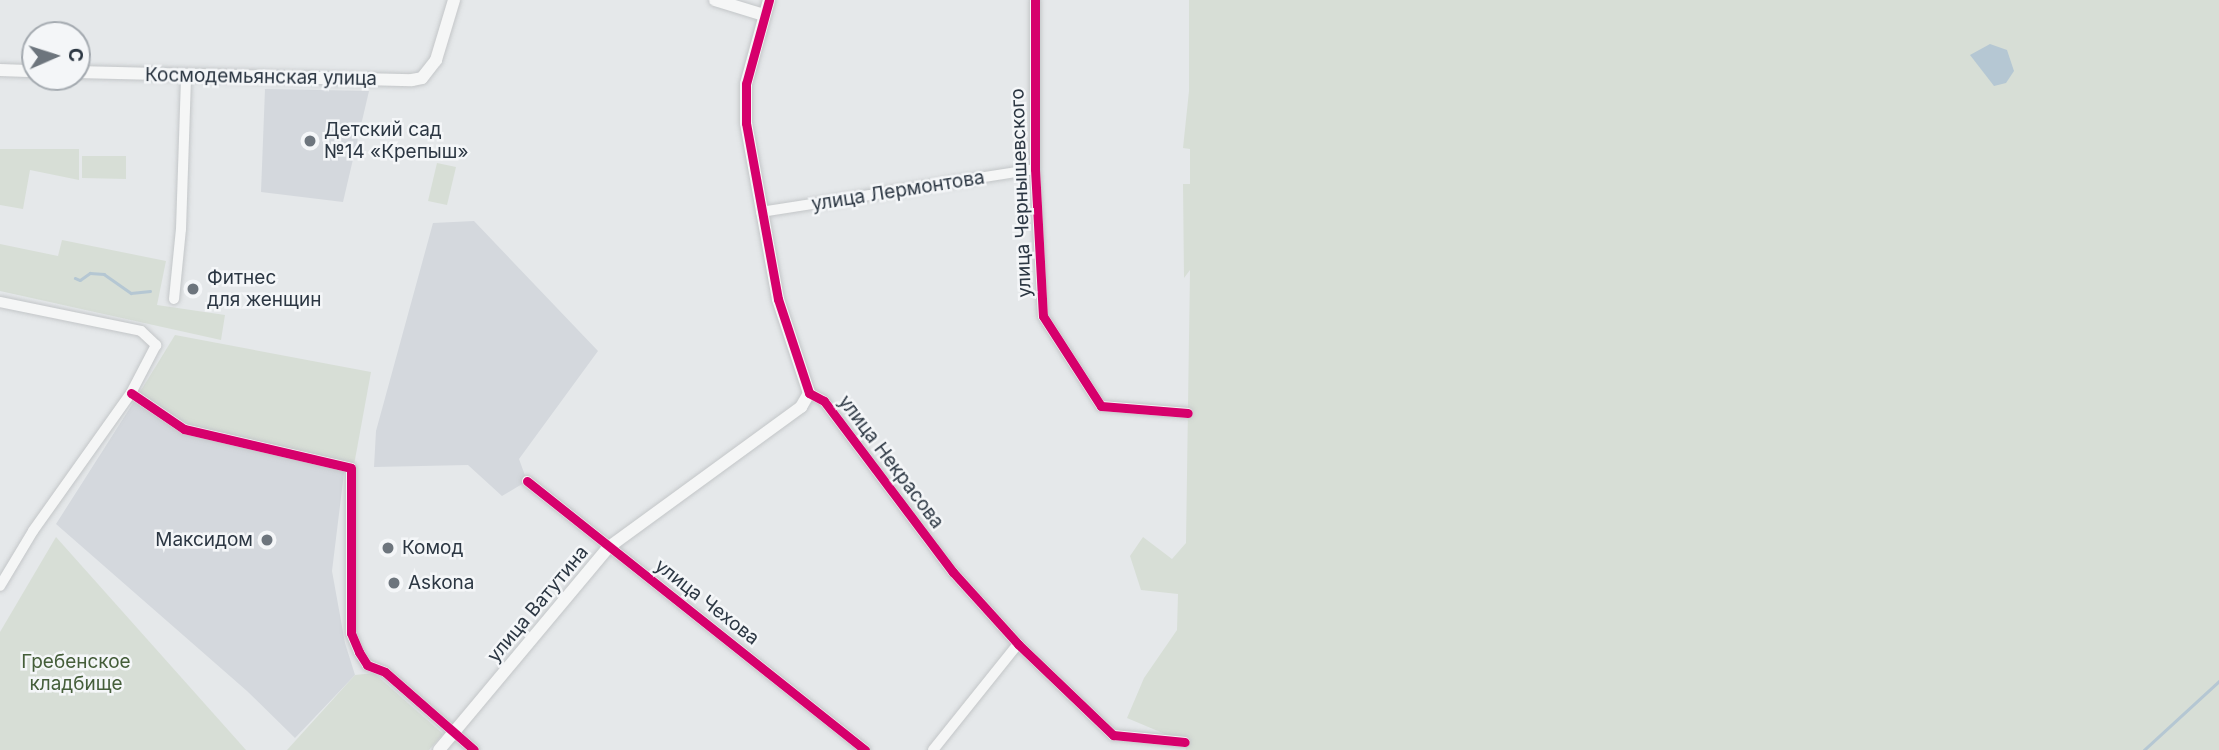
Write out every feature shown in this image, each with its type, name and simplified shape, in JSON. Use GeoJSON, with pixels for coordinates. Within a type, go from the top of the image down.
{"type":"FeatureCollection","features":[{"type":"Feature","properties":{"kind":"street","name":"Космодемьянская улица"},"geometry":{"type":"LineString","coordinates":[[91,73],[412,80],[422,78],[436,60],[454,0]]}},
{"type":"Feature","properties":{"kind":"street"},"geometry":{"type":"LineString","coordinates":[[715,0],[764,15]]}},
{"type":"Feature","properties":{"kind":"street","name":"улица Некрасова"},"geometry":{"type":"LineString","coordinates":[[769,0],[744,100],[761,212],[778,299],[809,393],[824,401],[953,572],[1018,644],[1112,735],[1185,742]]}},
{"type":"Feature","properties":{"kind":"street","name":"улица Чернышевского"},"geometry":{"type":"LineString","coordinates":[[1035,0],[1035,169],[1043,316],[1101,406],[1188,413]]}},
{"type":"Feature","properties":{"kind":"street"},"geometry":{"type":"LineString","coordinates":[[0,70],[21,71]]}},
{"type":"Feature","properties":{"kind":"street"},"geometry":{"type":"LineString","coordinates":[[174,299],[181,229],[186,76]]}},
{"type":"Feature","properties":{"kind":"street","name":"улица Лермонтова"},"geometry":{"type":"LineString","coordinates":[[761,212],[1035,169]]}},
{"type":"Feature","properties":{"kind":"street"},"geometry":{"type":"LineString","coordinates":[[0,302],[141,331],[156,345],[131,393],[33,531],[0,586]]}},
{"type":"Feature","properties":{"kind":"street"},"geometry":{"type":"LineString","coordinates":[[131,393],[184,429],[351,468],[351,633],[367,665],[385,672],[474,750]]}},
{"type":"Feature","properties":{"kind":"street","name":"улица Ватутина"},"geometry":{"type":"LineString","coordinates":[[439,750],[609,547],[802,407],[809,393]]}},
{"type":"Feature","properties":{"kind":"street","name":"улица Чехова"},"geometry":{"type":"LineString","coordinates":[[527,481],[866,750]]}},
{"type":"Feature","properties":{"kind":"street"},"geometry":{"type":"LineString","coordinates":[[933,750],[1018,644]]}},
{"type":"Feature","properties":{"kind":"shaded area","name":"Детский сад №14 «Крепыш»"},"geometry":{"type":"Polygon","coordinates":[[[265,89],[369,91],[343,202],[261,192],[265,89]]]}},
{"type":"Feature","properties":{"kind":"shaded area"},"geometry":{"type":"Polygon","coordinates":[[[474,221],[598,351],[519,459],[527,481],[502,496],[468,465],[374,467],[376,431],[433,223],[474,221]]]}},
{"type":"Feature","properties":{"kind":"shaded area"},"geometry":{"type":"Polygon","coordinates":[[[135,400],[345,465],[332,571],[345,643],[355,675],[295,738],[247,691],[56,524],[135,400]]]}},
{"type":"Feature","properties":{"kind":"green space"},"geometry":{"type":"Polygon","coordinates":[[[1189,0],[2219,0],[2219,750],[1186,750],[1184,742],[1127,718],[1144,678],[1177,630],[1178,594],[1141,590],[1130,556],[1143,537],[1172,559],[1186,543],[1190,270],[1184,278],[1183,184],[1190,184],[1190,149],[1183,148],[1189,91],[1189,0]]]}},
{"type":"Feature","properties":{"kind":"green space"},"geometry":{"type":"Polygon","coordinates":[[[0,149],[79,149],[79,180],[30,170],[23,209],[0,205],[0,149]]]}},
{"type":"Feature","properties":{"kind":"green space"},"geometry":{"type":"Polygon","coordinates":[[[82,156],[126,156],[126,179],[82,178],[82,156]]]}},
{"type":"Feature","properties":{"kind":"green space"},"geometry":{"type":"Polygon","coordinates":[[[437,163],[456,167],[447,205],[428,201],[437,163]]]}},
{"type":"Feature","properties":{"kind":"green space"},"geometry":{"type":"Polygon","coordinates":[[[62,240],[166,261],[157,305],[225,315],[221,340],[0,291],[0,244],[58,256],[62,240]]]}},
{"type":"Feature","properties":{"kind":"green space"},"geometry":{"type":"Polygon","coordinates":[[[175,335],[371,372],[354,465],[179,430],[135,400],[175,335]]]}},
{"type":"Feature","properties":{"kind":"green space","name":"Гребенское кладбище"},"geometry":{"type":"Polygon","coordinates":[[[56,537],[246,750],[0,750],[0,632],[56,537]]]}},
{"type":"Feature","properties":{"kind":"green space"},"geometry":{"type":"Polygon","coordinates":[[[374,673],[443,734],[429,750],[287,750],[355,675],[374,673]]]}},
{"type":"Feature","properties":{"kind":"water"},"geometry":{"type":"Polygon","coordinates":[[[1990,44],[2007,50],[2014,71],[2006,83],[1994,86],[1970,55],[1990,44]]]}},
{"type":"Feature","properties":{"kind":"waterway"},"geometry":{"type":"LineString","coordinates":[[75,278],[80,280],[90,273],[104,274],[131,293],[150,291]]}},
{"type":"Feature","properties":{"kind":"waterway"},"geometry":{"type":"LineString","coordinates":[[2144,750],[2219,681]]}},
{"type":"Feature","properties":{"kind":"cycle path"},"geometry":{"type":"LineString","coordinates":[[769,0],[746,84],[746,123],[778,299],[809,393],[824,401],[953,572],[1018,644],[1113,735],[1185,742]]}},
{"type":"Feature","properties":{"kind":"cycle path"},"geometry":{"type":"LineString","coordinates":[[1035,0],[1035,169],[1043,316],[1101,406],[1188,413]]}},
{"type":"Feature","properties":{"kind":"cycle path"},"geometry":{"type":"LineString","coordinates":[[131,393],[184,429],[351,468],[351,633],[359,652],[367,665],[385,672],[474,750]]}},
{"type":"Feature","properties":{"kind":"cycle path"},"geometry":{"type":"LineString","coordinates":[[527,481],[865,750]]}},
{"type":"Feature","properties":{"kind":"place","name":"Детский сад №14 «Крепыш»"},"geometry":{"type":"Point","coordinates":[310,141]}},
{"type":"Feature","properties":{"kind":"place","name":"Фитнес для женщин"},"geometry":{"type":"Point","coordinates":[193,289]}},
{"type":"Feature","properties":{"kind":"place","name":"Максидом"},"geometry":{"type":"Point","coordinates":[267,540]}},
{"type":"Feature","properties":{"kind":"place","name":"Комод"},"geometry":{"type":"Point","coordinates":[388,548]}},
{"type":"Feature","properties":{"kind":"place","name":"Askona"},"geometry":{"type":"Point","coordinates":[394,583]}}]}
